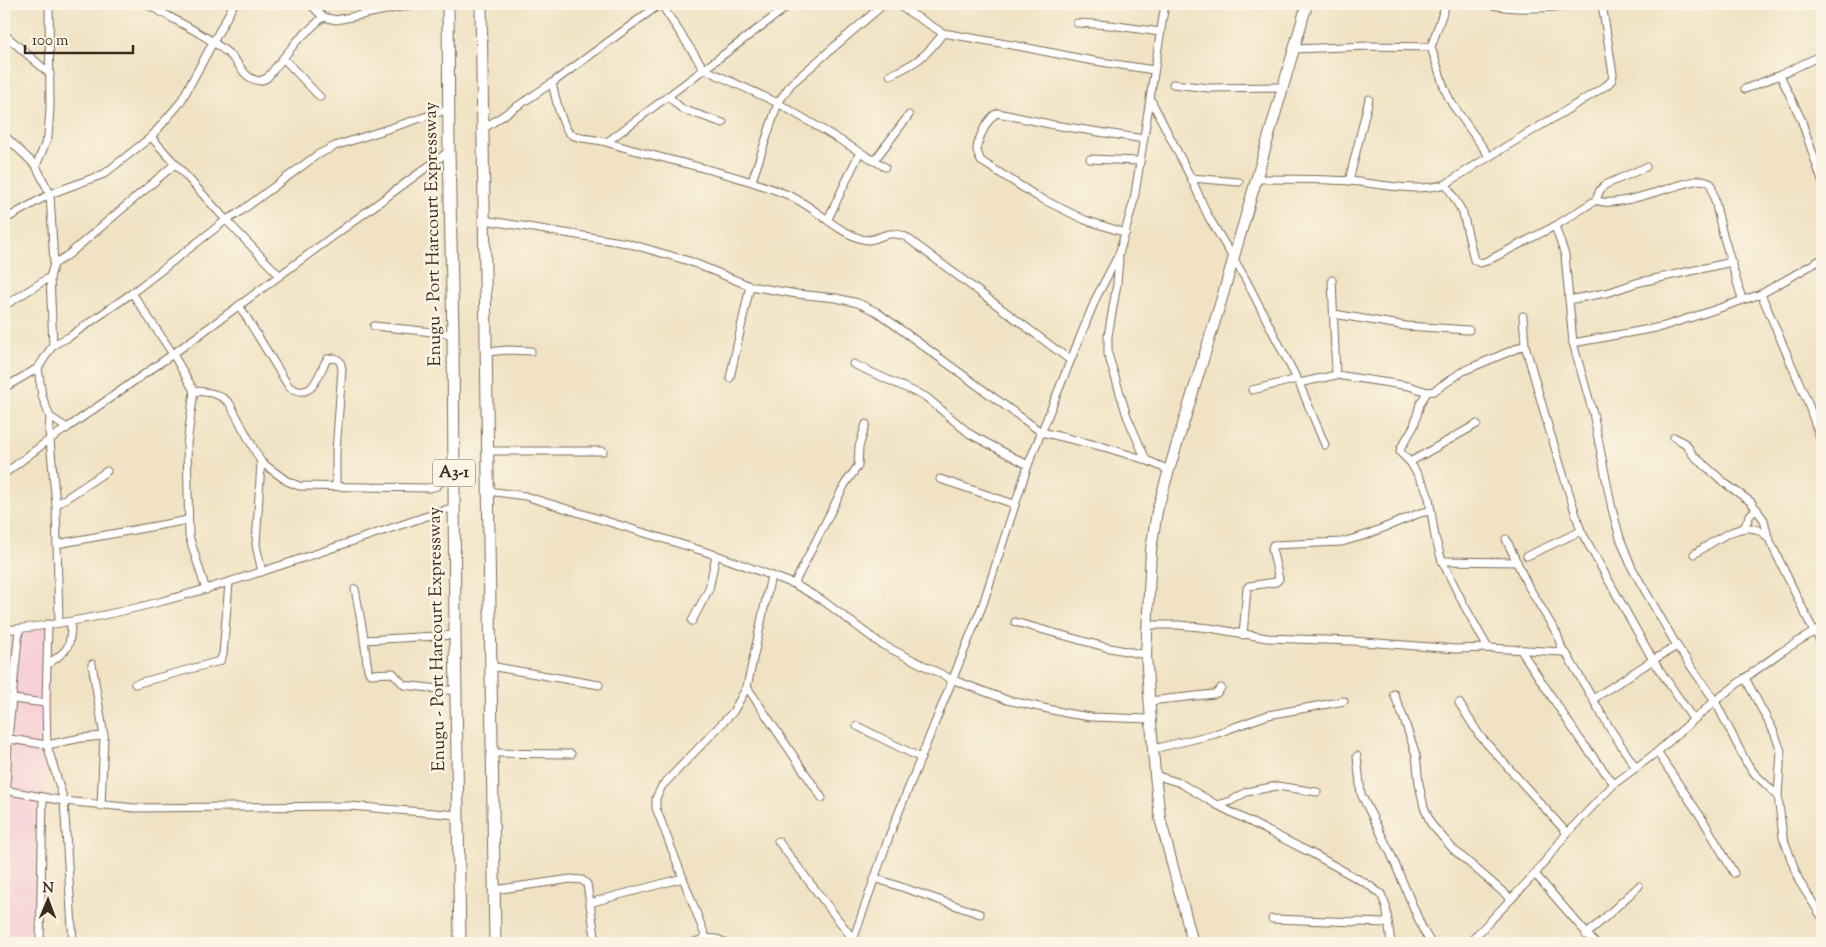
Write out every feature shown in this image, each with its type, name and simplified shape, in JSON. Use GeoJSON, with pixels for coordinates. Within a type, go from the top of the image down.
{"type":"FeatureCollection","features":[{"type":"Feature","properties":{"kind":"highway","name":"Enugu - Port Harcourt Expressway"},"geometry":{"type":"LineString","coordinates":[[448,4],[460,943]]}},
{"type":"Feature","properties":{"kind":"highway","name":"A3-1"},"geometry":{"type":"LineString","coordinates":[[481,4],[495,943]]}},
{"type":"Feature","properties":{"kind":"main road"},"geometry":{"type":"LineString","coordinates":[[1193,943],[1160,818],[1152,749],[1146,655],[1151,550],[1157,511],[1257,179],[1307,4]]}},
{"type":"Feature","properties":{"kind":"street"},"geometry":{"type":"LineString","coordinates":[[36,166],[48,137],[50,108],[49,4]]}},
{"type":"Feature","properties":{"kind":"street"},"geometry":{"type":"LineString","coordinates":[[147,4],[214,42],[232,57],[242,72],[257,81],[267,78],[297,41],[323,17]]}},
{"type":"Feature","properties":{"kind":"street"},"geometry":{"type":"LineString","coordinates":[[4,220],[50,194],[104,174],[151,137],[180,103],[234,4]]}},
{"type":"Feature","properties":{"kind":"street"},"geometry":{"type":"LineString","coordinates":[[310,4],[323,17],[336,20],[415,4]]}},
{"type":"Feature","properties":{"kind":"street"},"geometry":{"type":"LineString","coordinates":[[483,129],[552,83],[661,4],[704,69],[778,103],[885,167]]}},
{"type":"Feature","properties":{"kind":"street"},"geometry":{"type":"LineString","coordinates":[[776,4],[781,11]]}},
{"type":"Feature","properties":{"kind":"street"},"geometry":{"type":"LineString","coordinates":[[607,142],[791,4]]}},
{"type":"Feature","properties":{"kind":"street"},"geometry":{"type":"LineString","coordinates":[[752,181],[778,103],[791,84],[884,4]]}},
{"type":"Feature","properties":{"kind":"street"},"geometry":{"type":"LineString","coordinates":[[896,4],[942,33],[1154,70]]}},
{"type":"Feature","properties":{"kind":"street"},"geometry":{"type":"LineString","coordinates":[[853,941],[890,834],[951,679],[983,604],[1028,465],[1096,298],[1119,254],[1126,234],[1134,200],[1165,4]]}},
{"type":"Feature","properties":{"kind":"street"},"geometry":{"type":"LineString","coordinates":[[1446,4],[1431,47],[1445,90],[1452,104],[1489,156]]}},
{"type":"Feature","properties":{"kind":"street"},"geometry":{"type":"LineString","coordinates":[[1488,4],[1524,9],[1578,4]]}},
{"type":"Feature","properties":{"kind":"street"},"geometry":{"type":"LineString","coordinates":[[1257,179],[1349,181],[1409,187],[1446,184],[1489,156],[1563,114],[1612,80],[1613,74],[1602,4]]}},
{"type":"Feature","properties":{"kind":"street"},"geometry":{"type":"LineString","coordinates":[[1077,22],[1160,32]]}},
{"type":"Feature","properties":{"kind":"street"},"geometry":{"type":"LineString","coordinates":[[890,75],[920,59],[932,49],[942,33]]}},
{"type":"Feature","properties":{"kind":"street"},"geometry":{"type":"LineString","coordinates":[[4,34],[50,74]]}},
{"type":"Feature","properties":{"kind":"street"},"geometry":{"type":"LineString","coordinates":[[1294,49],[1369,46],[1431,47]]}},
{"type":"Feature","properties":{"kind":"street"},"geometry":{"type":"LineString","coordinates":[[1745,90],[1822,55]]}},
{"type":"Feature","properties":{"kind":"street"},"geometry":{"type":"LineString","coordinates":[[283,58],[320,97]]}},
{"type":"Feature","properties":{"kind":"street"},"geometry":{"type":"LineString","coordinates":[[1780,75],[1801,119],[1822,181]]}},
{"type":"Feature","properties":{"kind":"street"},"geometry":{"type":"LineString","coordinates":[[552,83],[568,132],[574,137],[596,138],[752,181],[790,196],[828,219],[841,231],[864,240],[875,240],[895,233],[906,237],[1070,360]]}},
{"type":"Feature","properties":{"kind":"street"},"geometry":{"type":"LineString","coordinates":[[1173,84],[1209,88],[1283,87]]}},
{"type":"Feature","properties":{"kind":"street"},"geometry":{"type":"LineString","coordinates":[[668,96],[682,109],[722,123]]}},
{"type":"Feature","properties":{"kind":"street"},"geometry":{"type":"LineString","coordinates":[[1151,99],[1208,216],[1249,285],[1298,381],[1325,444]]}},
{"type":"Feature","properties":{"kind":"street"},"geometry":{"type":"LineString","coordinates":[[1349,181],[1369,99]]}},
{"type":"Feature","properties":{"kind":"street"},"geometry":{"type":"LineString","coordinates":[[4,388],[38,368],[53,345],[69,337],[132,293],[226,220],[238,214],[317,155],[335,146],[449,109]]}},
{"type":"Feature","properties":{"kind":"street"},"geometry":{"type":"LineString","coordinates":[[1126,234],[1085,220],[1038,197],[981,161],[977,151],[978,143],[990,117],[998,113],[1054,125],[1144,139]]}},
{"type":"Feature","properties":{"kind":"street"},"geometry":{"type":"LineString","coordinates":[[874,161],[909,116]]}},
{"type":"Feature","properties":{"kind":"street"},"geometry":{"type":"LineString","coordinates":[[4,135],[36,166],[50,194],[54,264],[50,277],[53,345]]}},
{"type":"Feature","properties":{"kind":"street"},"geometry":{"type":"LineString","coordinates":[[151,137],[280,276]]}},
{"type":"Feature","properties":{"kind":"street"},"geometry":{"type":"LineString","coordinates":[[4,474],[50,439],[173,354],[449,151]]}},
{"type":"Feature","properties":{"kind":"street"},"geometry":{"type":"LineString","coordinates":[[828,219],[860,152]]}},
{"type":"Feature","properties":{"kind":"street"},"geometry":{"type":"LineString","coordinates":[[1090,159],[1139,161]]}},
{"type":"Feature","properties":{"kind":"street"},"geometry":{"type":"LineString","coordinates":[[54,264],[68,256],[175,164]]}},
{"type":"Feature","properties":{"kind":"street"},"geometry":{"type":"LineString","coordinates":[[1446,184],[1463,212],[1472,254],[1474,260],[1480,263],[1488,261],[1555,226],[1596,200],[1600,190],[1605,185],[1646,167]]}},
{"type":"Feature","properties":{"kind":"street"},"geometry":{"type":"LineString","coordinates":[[1191,178],[1239,182]]}},
{"type":"Feature","properties":{"kind":"street"},"geometry":{"type":"LineString","coordinates":[[1596,200],[1606,203],[1653,194],[1700,180],[1709,181],[1742,300]]}},
{"type":"Feature","properties":{"kind":"street"},"geometry":{"type":"LineString","coordinates":[[484,220],[627,242],[689,261],[750,286],[836,298],[858,303],[877,312],[1041,432],[1104,446],[1169,470]]}},
{"type":"Feature","properties":{"kind":"street"},"geometry":{"type":"LineString","coordinates":[[1555,226],[1564,255],[1573,343],[1593,413],[1612,509],[1620,538],[1632,568],[1677,646],[1715,701],[1746,762],[1755,774],[1778,796]]}},
{"type":"Feature","properties":{"kind":"street"},"geometry":{"type":"LineString","coordinates":[[1119,254],[1117,284],[1108,336],[1108,354],[1127,416],[1146,460]]}},
{"type":"Feature","properties":{"kind":"street"},"geometry":{"type":"LineString","coordinates":[[1573,343],[1661,327],[1702,314],[1761,294],[1822,259]]}},
{"type":"Feature","properties":{"kind":"street"},"geometry":{"type":"LineString","coordinates":[[1569,300],[1610,292],[1636,283],[1732,262]]}},
{"type":"Feature","properties":{"kind":"street"},"geometry":{"type":"LineString","coordinates":[[4,306],[50,277]]}},
{"type":"Feature","properties":{"kind":"street"},"geometry":{"type":"LineString","coordinates":[[1332,280],[1336,375]]}},
{"type":"Feature","properties":{"kind":"street"},"geometry":{"type":"LineString","coordinates":[[730,378],[750,286]]}},
{"type":"Feature","properties":{"kind":"street"},"geometry":{"type":"LineString","coordinates":[[132,293],[173,354],[194,391],[186,444],[188,520],[189,536],[206,590]]}},
{"type":"Feature","properties":{"kind":"street"},"geometry":{"type":"LineString","coordinates":[[1761,294],[1808,403],[1822,444]]}},
{"type":"Feature","properties":{"kind":"street"},"geometry":{"type":"LineString","coordinates":[[239,305],[289,387],[296,391],[305,391],[314,386],[327,359],[335,358],[340,360],[342,369],[336,452],[336,486]]}},
{"type":"Feature","properties":{"kind":"street"},"geometry":{"type":"LineString","coordinates":[[1334,314],[1406,326],[1469,330]]}},
{"type":"Feature","properties":{"kind":"street"},"geometry":{"type":"LineString","coordinates":[[1523,316],[1525,345],[1581,531],[1652,660],[1693,720]]}},
{"type":"Feature","properties":{"kind":"street"},"geometry":{"type":"LineString","coordinates":[[374,326],[453,334]]}},
{"type":"Feature","properties":{"kind":"street"},"geometry":{"type":"LineString","coordinates":[[1252,390],[1336,375],[1409,386],[1427,392],[1434,391],[1463,371],[1525,345]]}},
{"type":"Feature","properties":{"kind":"street"},"geometry":{"type":"LineString","coordinates":[[486,352],[508,350],[531,351]]}},
{"type":"Feature","properties":{"kind":"street"},"geometry":{"type":"LineString","coordinates":[[853,364],[926,398],[970,434],[1028,465]]}},
{"type":"Feature","properties":{"kind":"street"},"geometry":{"type":"LineString","coordinates":[[38,368],[42,396],[50,417],[56,505],[59,623]]}},
{"type":"Feature","properties":{"kind":"street"},"geometry":{"type":"LineString","coordinates":[[194,391],[214,393],[224,397],[230,404],[261,462],[287,481],[300,486],[429,488],[437,486],[454,466]]}},
{"type":"Feature","properties":{"kind":"street"},"geometry":{"type":"LineString","coordinates":[[1427,392],[1420,404],[1414,426],[1401,448],[1401,455],[1410,462],[1425,487],[1442,561],[1488,648]]}},
{"type":"Feature","properties":{"kind":"street"},"geometry":{"type":"LineString","coordinates":[[50,417],[67,428]]}},
{"type":"Feature","properties":{"kind":"street"},"geometry":{"type":"LineString","coordinates":[[794,584],[844,484],[858,466],[859,447],[866,424]]}},
{"type":"Feature","properties":{"kind":"street"},"geometry":{"type":"LineString","coordinates":[[1410,462],[1477,424]]}},
{"type":"Feature","properties":{"kind":"street"},"geometry":{"type":"LineString","coordinates":[[1674,437],[1686,444],[1693,455],[1757,509],[1764,520],[1768,537],[1822,647]]}},
{"type":"Feature","properties":{"kind":"street"},"geometry":{"type":"LineString","coordinates":[[487,451],[603,450]]}},
{"type":"Feature","properties":{"kind":"street"},"geometry":{"type":"LineString","coordinates":[[261,462],[256,545],[262,572]]}},
{"type":"Feature","properties":{"kind":"street"},"geometry":{"type":"LineString","coordinates":[[56,505],[107,471]]}},
{"type":"Feature","properties":{"kind":"street"},"geometry":{"type":"LineString","coordinates":[[940,479],[1014,504]]}},
{"type":"Feature","properties":{"kind":"street"},"geometry":{"type":"LineString","coordinates":[[488,491],[525,496],[716,555],[794,584],[822,600],[881,644],[951,679],[1007,700],[1091,717],[1150,719]]}},
{"type":"Feature","properties":{"kind":"street"},"geometry":{"type":"LineString","coordinates":[[4,630],[71,622],[126,611],[206,590],[454,507]]}},
{"type":"Feature","properties":{"kind":"street"},"geometry":{"type":"LineString","coordinates":[[1744,528],[1750,515],[1757,509]]}},
{"type":"Feature","properties":{"kind":"street"},"geometry":{"type":"LineString","coordinates":[[1243,635],[1247,588],[1249,586],[1276,582],[1279,578],[1272,549],[1273,545],[1342,542],[1430,511]]}},
{"type":"Feature","properties":{"kind":"street"},"geometry":{"type":"LineString","coordinates":[[57,544],[188,520]]}},
{"type":"Feature","properties":{"kind":"street"},"geometry":{"type":"LineString","coordinates":[[1694,554],[1732,532],[1744,528],[1758,530],[1768,537]]}},
{"type":"Feature","properties":{"kind":"street"},"geometry":{"type":"LineString","coordinates":[[1527,556],[1581,531]]}},
{"type":"Feature","properties":{"kind":"street"},"geometry":{"type":"LineString","coordinates":[[1506,539],[1527,584],[1557,634],[1563,652],[1566,653],[1609,727],[1636,768]]}},
{"type":"Feature","properties":{"kind":"street"},"geometry":{"type":"LineString","coordinates":[[692,621],[709,589],[716,555]]}},
{"type":"Feature","properties":{"kind":"street"},"geometry":{"type":"LineString","coordinates":[[1442,561],[1517,562]]}},
{"type":"Feature","properties":{"kind":"street"},"geometry":{"type":"LineString","coordinates":[[706,938],[656,808],[656,798],[662,786],[733,712],[747,687],[771,576]]}},
{"type":"Feature","properties":{"kind":"street"},"geometry":{"type":"LineString","coordinates":[[135,684],[220,660],[223,654],[229,583]]}},
{"type":"Feature","properties":{"kind":"street"},"geometry":{"type":"LineString","coordinates":[[355,590],[370,674],[393,673],[404,685],[456,691]]}},
{"type":"Feature","properties":{"kind":"street"},"geometry":{"type":"LineString","coordinates":[[48,664],[69,648],[71,622]]}},
{"type":"Feature","properties":{"kind":"street"},"geometry":{"type":"LineString","coordinates":[[1015,622],[1146,655]]}},
{"type":"Feature","properties":{"kind":"street"},"geometry":{"type":"LineString","coordinates":[[48,624],[46,643],[48,664],[46,704],[48,744],[64,801],[73,943]]}},
{"type":"Feature","properties":{"kind":"street"},"geometry":{"type":"LineString","coordinates":[[1148,625],[1210,628],[1266,638],[1352,641],[1456,649],[1488,648],[1563,652]]}},
{"type":"Feature","properties":{"kind":"street"},"geometry":{"type":"LineString","coordinates":[[1472,942],[1535,874],[1567,833],[1614,784],[1657,752],[1715,701],[1745,678],[1822,627]]}},
{"type":"Feature","properties":{"kind":"street"},"geometry":{"type":"LineString","coordinates":[[19,629],[6,739],[5,790],[64,801],[135,808],[350,806],[458,815]]}},
{"type":"Feature","properties":{"kind":"street"},"geometry":{"type":"LineString","coordinates":[[364,640],[455,635]]}},
{"type":"Feature","properties":{"kind":"street"},"geometry":{"type":"LineString","coordinates":[[1593,699],[1652,660],[1677,646]]}},
{"type":"Feature","properties":{"kind":"street"},"geometry":{"type":"LineString","coordinates":[[1520,649],[1579,738],[1614,784]]}},
{"type":"Feature","properties":{"kind":"street"},"geometry":{"type":"LineString","coordinates":[[92,664],[104,736],[101,806]]}},
{"type":"Feature","properties":{"kind":"street"},"geometry":{"type":"LineString","coordinates":[[490,666],[599,685]]}},
{"type":"Feature","properties":{"kind":"street"},"geometry":{"type":"LineString","coordinates":[[1745,678],[1774,732],[1781,751],[1778,796],[1783,837],[1799,881],[1822,917]]}},
{"type":"Feature","properties":{"kind":"street"},"geometry":{"type":"LineString","coordinates":[[747,687],[822,798]]}},
{"type":"Feature","properties":{"kind":"street"},"geometry":{"type":"LineString","coordinates":[[1149,701],[1214,694],[1221,688]]}},
{"type":"Feature","properties":{"kind":"street"},"geometry":{"type":"LineString","coordinates":[[1394,694],[1416,755],[1419,784],[1424,807],[1431,824],[1453,849],[1511,899]]}},
{"type":"Feature","properties":{"kind":"street"},"geometry":{"type":"LineString","coordinates":[[4,698],[46,704]]}},
{"type":"Feature","properties":{"kind":"street"},"geometry":{"type":"LineString","coordinates":[[1152,749],[1215,734],[1268,715],[1344,701]]}},
{"type":"Feature","properties":{"kind":"street"},"geometry":{"type":"LineString","coordinates":[[1459,703],[1480,736],[1567,833]]}},
{"type":"Feature","properties":{"kind":"street"},"geometry":{"type":"LineString","coordinates":[[857,726],[920,758]]}},
{"type":"Feature","properties":{"kind":"street"},"geometry":{"type":"LineString","coordinates":[[6,739],[48,744],[104,736]]}},
{"type":"Feature","properties":{"kind":"street"},"geometry":{"type":"LineString","coordinates":[[1657,752],[1734,873]]}},
{"type":"Feature","properties":{"kind":"street"},"geometry":{"type":"LineString","coordinates":[[492,753],[571,754]]}},
{"type":"Feature","properties":{"kind":"street"},"geometry":{"type":"LineString","coordinates":[[1357,756],[1361,794],[1390,852],[1423,930],[1432,943]]}},
{"type":"Feature","properties":{"kind":"street"},"geometry":{"type":"LineString","coordinates":[[1155,776],[1180,783],[1217,805],[1281,837],[1374,889],[1384,900],[1391,943]]}},
{"type":"Feature","properties":{"kind":"street"},"geometry":{"type":"LineString","coordinates":[[1217,805],[1230,801],[1246,792],[1276,786],[1317,792]]}},
{"type":"Feature","properties":{"kind":"street"},"geometry":{"type":"LineString","coordinates":[[40,943],[43,797]]}},
{"type":"Feature","properties":{"kind":"street"},"geometry":{"type":"LineString","coordinates":[[1230,801],[1234,814]]}},
{"type":"Feature","properties":{"kind":"street"},"geometry":{"type":"LineString","coordinates":[[778,841],[853,941]]}},
{"type":"Feature","properties":{"kind":"street"},"geometry":{"type":"LineString","coordinates":[[1535,874],[1586,935],[1595,943]]}},
{"type":"Feature","properties":{"kind":"street"},"geometry":{"type":"LineString","coordinates":[[494,890],[576,878],[582,880],[587,884],[596,943]]}},
{"type":"Feature","properties":{"kind":"street"},"geometry":{"type":"LineString","coordinates":[[589,902],[683,878]]}},
{"type":"Feature","properties":{"kind":"street"},"geometry":{"type":"LineString","coordinates":[[875,878],[980,914]]}},
{"type":"Feature","properties":{"kind":"street"},"geometry":{"type":"LineString","coordinates":[[1586,935],[1638,886]]}},
{"type":"Feature","properties":{"kind":"street"},"geometry":{"type":"LineString","coordinates":[[1272,919],[1388,923]]}},
{"type":"Feature","properties":{"kind":"street"},"geometry":{"type":"LineString","coordinates":[[691,943],[706,938],[721,940],[725,943]]}},
{"type":"Feature","properties":{"kind":"shaded area"},"geometry":{"type":"Polygon","coordinates":[[[51,622],[39,943],[4,943],[4,628],[51,622]]]}}]}
